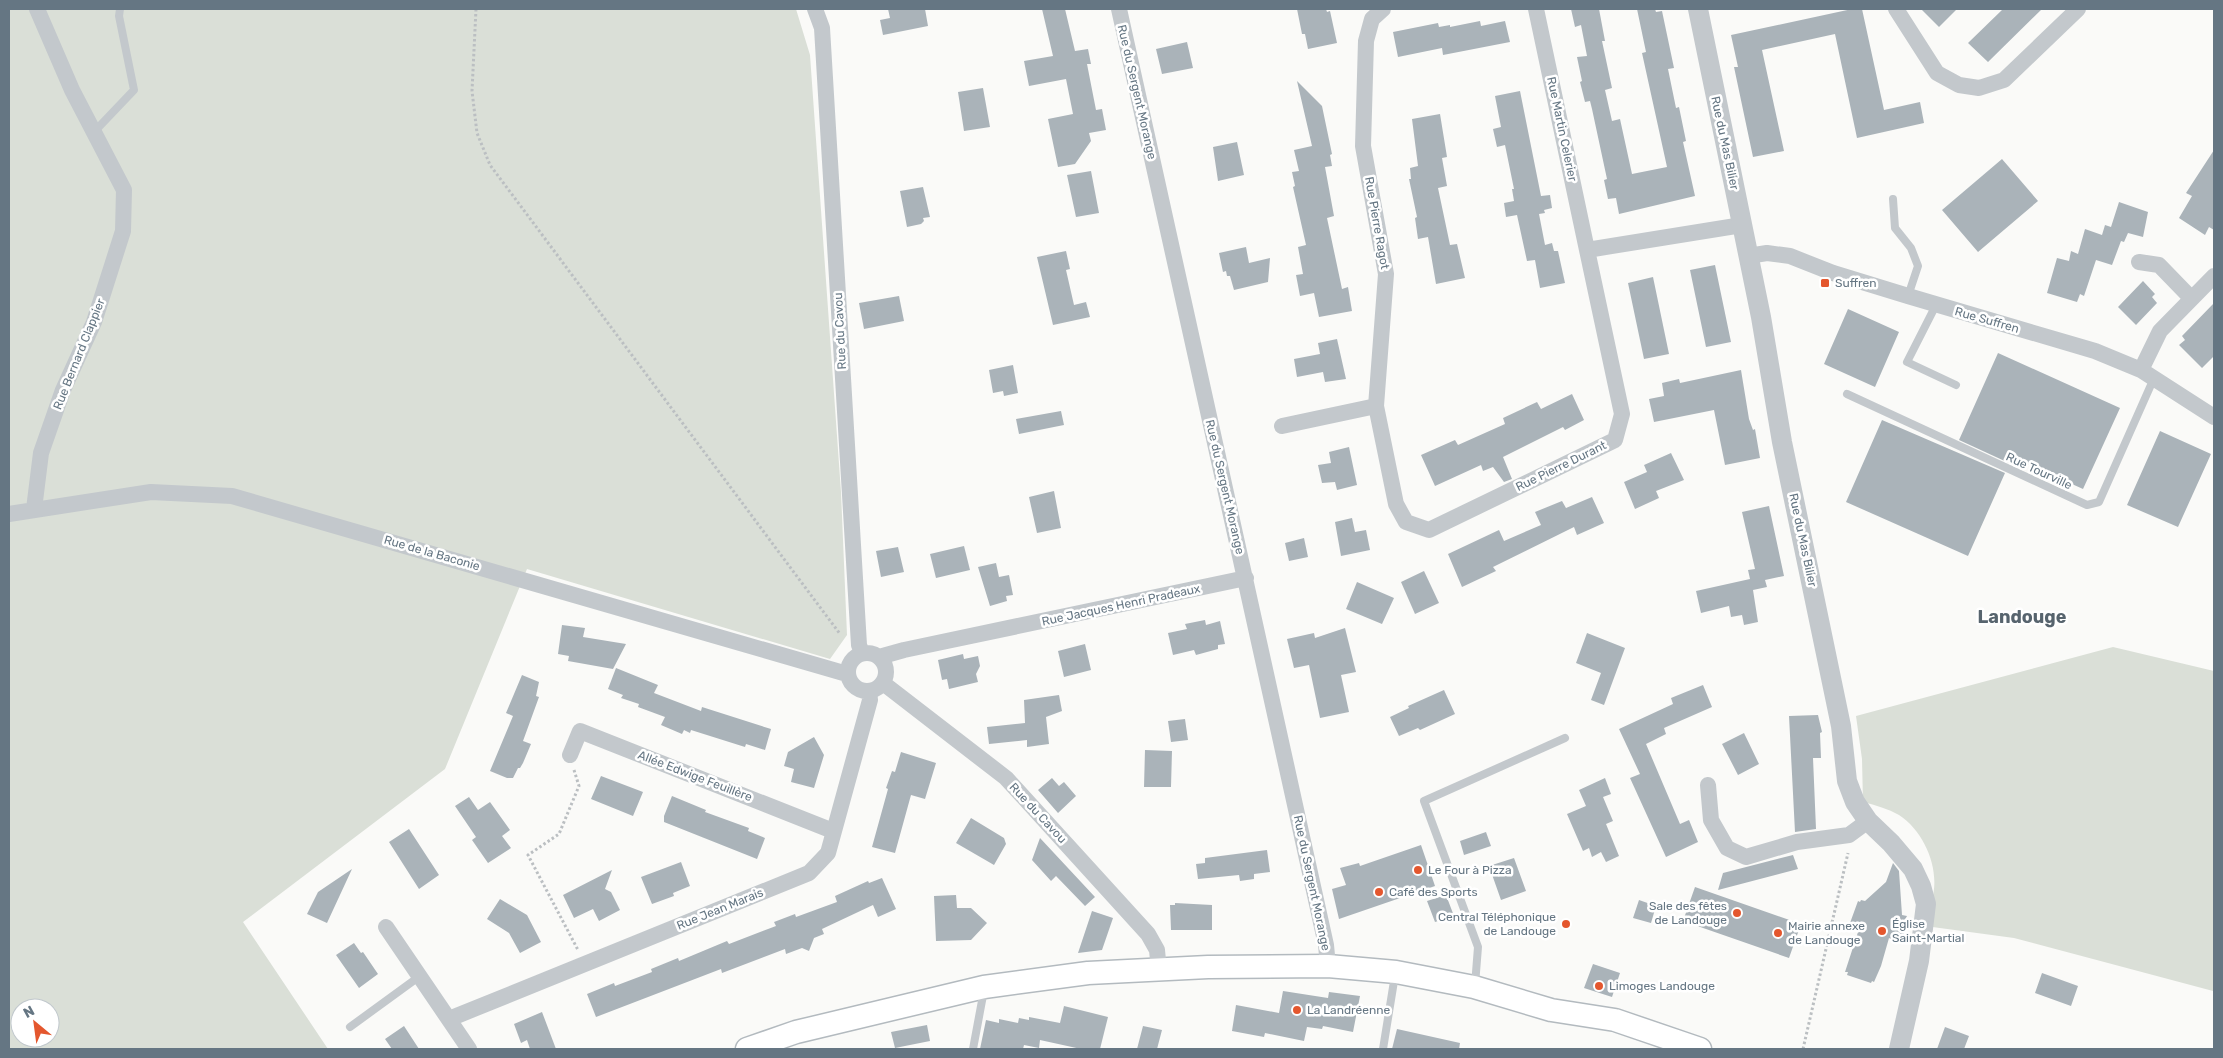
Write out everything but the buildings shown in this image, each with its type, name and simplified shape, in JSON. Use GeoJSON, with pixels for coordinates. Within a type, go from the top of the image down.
{"type":"FeatureCollection","features":[{"type":"Feature","properties":{"kind":"main road"},"geometry":{"type":"LineString","coordinates":[[747,1049],[796,1032],[984,987],[1088,973],[1159,971],[1208,967],[1328,966],[1396,972],[1474,987],[1552,1010],[1616,1020],[1700,1049]]}},
{"type":"Feature","properties":{"kind":"street","name":"Rue Bernard Clappier"},"geometry":{"type":"LineString","coordinates":[[34,509],[41,453],[63,390],[94,322],[123,231],[124,190],[72,90],[37,9]]}},
{"type":"Feature","properties":{"kind":"street","name":"Rue du Cavou"},"geometry":{"type":"LineString","coordinates":[[815,9],[822,28],[859,654]]}},
{"type":"Feature","properties":{"kind":"street","name":"Rue du Sergent Morange"},"geometry":{"type":"LineString","coordinates":[[1118,9],[1246,578],[1326,945],[1328,966]]}},
{"type":"Feature","properties":{"kind":"street","name":"Rue Pierre Ragot"},"geometry":{"type":"LineString","coordinates":[[1376,406],[1386,274],[1363,146],[1366,41],[1372,18],[1383,9]]}},
{"type":"Feature","properties":{"kind":"street","name":"Rue Martin Celerier"},"geometry":{"type":"LineString","coordinates":[[1536,9],[1588,250]]}},
{"type":"Feature","properties":{"kind":"street"},"geometry":{"type":"LineString","coordinates":[[1896,9],[1937,73],[1959,86],[1980,88],[2004,80],[2078,9]]}},
{"type":"Feature","properties":{"kind":"street","name":"Rue du Mas Bilier"},"geometry":{"type":"LineString","coordinates":[[1703,10],[1742,225],[1761,316],[1782,442],[1841,726],[1847,781],[1855,802],[1868,821],[1891,843],[1913,869],[1922,886],[1926,904],[1919,961],[1899,1049]]}},
{"type":"Feature","properties":{"kind":"street"},"geometry":{"type":"LineString","coordinates":[[1588,250],[1742,225]]}},
{"type":"Feature","properties":{"kind":"street","name":"Rue Pierre Durant"},"geometry":{"type":"LineString","coordinates":[[1376,406],[1396,504],[1406,522],[1429,530],[1615,440],[1622,414],[1588,250]]}},
{"type":"Feature","properties":{"kind":"street","name":"Rue Suffren"},"geometry":{"type":"LineString","coordinates":[[1748,256],[1767,253],[1790,256],[1833,273],[2094,351],[2148,374],[2214,416]]}},
{"type":"Feature","properties":{"kind":"street"},"geometry":{"type":"LineString","coordinates":[[2139,262],[2159,265],[2191,298]]}},
{"type":"Feature","properties":{"kind":"street"},"geometry":{"type":"LineString","coordinates":[[2148,374],[2160,331],[2214,276]]}},
{"type":"Feature","properties":{"kind":"street"},"geometry":{"type":"LineString","coordinates":[[1282,426],[1376,406]]}},
{"type":"Feature","properties":{"kind":"street","name":"Rue de la Baconie"},"geometry":{"type":"LineString","coordinates":[[9,514],[151,492],[232,496],[847,674]]}},
{"type":"Feature","properties":{"kind":"street","name":"Rue Jacques Henri Pradeaux"},"geometry":{"type":"LineString","coordinates":[[879,657],[904,650],[1246,578]]}},
{"type":"Feature","properties":{"kind":"street"},"geometry":{"type":"LineString","coordinates":[[859,654],[874,654],[879,657],[885,666],[885,677],[876,687],[858,689],[852,686],[847,674],[849,664],[859,654]]}},
{"type":"Feature","properties":{"kind":"street","name":"Rue du Cavou"},"geometry":{"type":"LineString","coordinates":[[876,687],[1006,778],[1148,934],[1157,950],[1159,971]]}},
{"type":"Feature","properties":{"kind":"street","name":"Rue Jean Marais"},"geometry":{"type":"LineString","coordinates":[[449,1019],[809,873],[828,853],[870,700],[876,687]]}},
{"type":"Feature","properties":{"kind":"street","name":"Allée Edwige Feuillère"},"geometry":{"type":"LineString","coordinates":[[570,755],[580,732],[833,831]]}},
{"type":"Feature","properties":{"kind":"street"},"geometry":{"type":"LineString","coordinates":[[1708,785],[1711,820],[1727,848],[1746,857],[1797,842],[1849,835],[1868,821]]}},
{"type":"Feature","properties":{"kind":"street"},"geometry":{"type":"LineString","coordinates":[[386,927],[469,1049]]}},
{"type":"Feature","properties":{"kind":"lane"},"geometry":{"type":"LineString","coordinates":[[94,132],[134,90],[119,16],[120,9]]}},
{"type":"Feature","properties":{"kind":"lane"},"geometry":{"type":"LineString","coordinates":[[1893,199],[1895,228],[1911,248],[1918,266],[1908,296]]}},
{"type":"Feature","properties":{"kind":"lane"},"geometry":{"type":"LineString","coordinates":[[1936,305],[1907,362],[1956,386]]}},
{"type":"Feature","properties":{"kind":"lane","name":"Rue Tourville"},"geometry":{"type":"LineString","coordinates":[[1847,394],[2087,505],[2099,502],[2148,374]]}},
{"type":"Feature","properties":{"kind":"lane"},"geometry":{"type":"LineString","coordinates":[[1474,987],[1478,947],[1424,801],[1565,738]]}},
{"type":"Feature","properties":{"kind":"lane"},"geometry":{"type":"LineString","coordinates":[[1383,1049],[1396,972]]}},
{"type":"Feature","properties":{"kind":"lane"},"geometry":{"type":"LineString","coordinates":[[350,1028],[420,976]]}},
{"type":"Feature","properties":{"kind":"lane"},"geometry":{"type":"LineString","coordinates":[[973,1049],[984,987]]}},
{"type":"Feature","properties":{"kind":"path"},"geometry":{"type":"LineString","coordinates":[[476,9],[472,91],[477,133],[490,165],[859,654]]}},
{"type":"Feature","properties":{"kind":"path"},"geometry":{"type":"LineString","coordinates":[[570,755],[579,786],[559,834],[528,855],[586,964]]}},
{"type":"Feature","properties":{"kind":"path"},"geometry":{"type":"LineString","coordinates":[[1803,1049],[1849,847],[1849,835]]}},
{"type":"Feature","properties":{"kind":"shaded area"},"geometry":{"type":"Polygon","coordinates":[[[9,9],[796,9],[810,55],[841,492],[847,635],[830,659],[527,569],[445,769],[243,922],[328,1049],[9,1049],[9,9]]]}},
{"type":"Feature","properties":{"kind":"shaded area"},"geometry":{"type":"Polygon","coordinates":[[[2113,647],[2214,671],[2213,991],[2014,938],[1925,926],[1933,898],[1934,879],[1930,858],[1921,838],[1915,829],[1899,815],[1882,807],[1863,802],[1862,759],[1856,716],[2113,647]]]}},
{"type":"Feature","properties":{"kind":"place","name":"Suffren"},"geometry":{"type":"Point","coordinates":[1825,283]}},
{"type":"Feature","properties":{"kind":"place","name":"Le Four à Pizza"},"geometry":{"type":"Point","coordinates":[1418,870]}},
{"type":"Feature","properties":{"kind":"place","name":"Café des Sports"},"geometry":{"type":"Point","coordinates":[1379,892]}},
{"type":"Feature","properties":{"kind":"place","name":"Sale des fêtes de Landouge"},"geometry":{"type":"Point","coordinates":[1737,913]}},
{"type":"Feature","properties":{"kind":"place","name":"Central Téléphonique de Landouge"},"geometry":{"type":"Point","coordinates":[1566,924]}},
{"type":"Feature","properties":{"kind":"place","name":"Église Saint-Martial"},"geometry":{"type":"Point","coordinates":[1882,931]}},
{"type":"Feature","properties":{"kind":"place","name":"Mairie annexe de Landouge"},"geometry":{"type":"Point","coordinates":[1778,933]}},
{"type":"Feature","properties":{"kind":"place","name":"Limoges Landouge"},"geometry":{"type":"Point","coordinates":[1599,986]}},
{"type":"Feature","properties":{"kind":"place","name":"La Landréenne"},"geometry":{"type":"Point","coordinates":[1297,1010]}},
{"type":"Feature","properties":{"kind":"district","name":"Landouge"},"geometry":{"type":"Point","coordinates":[2022,617]}}]}
